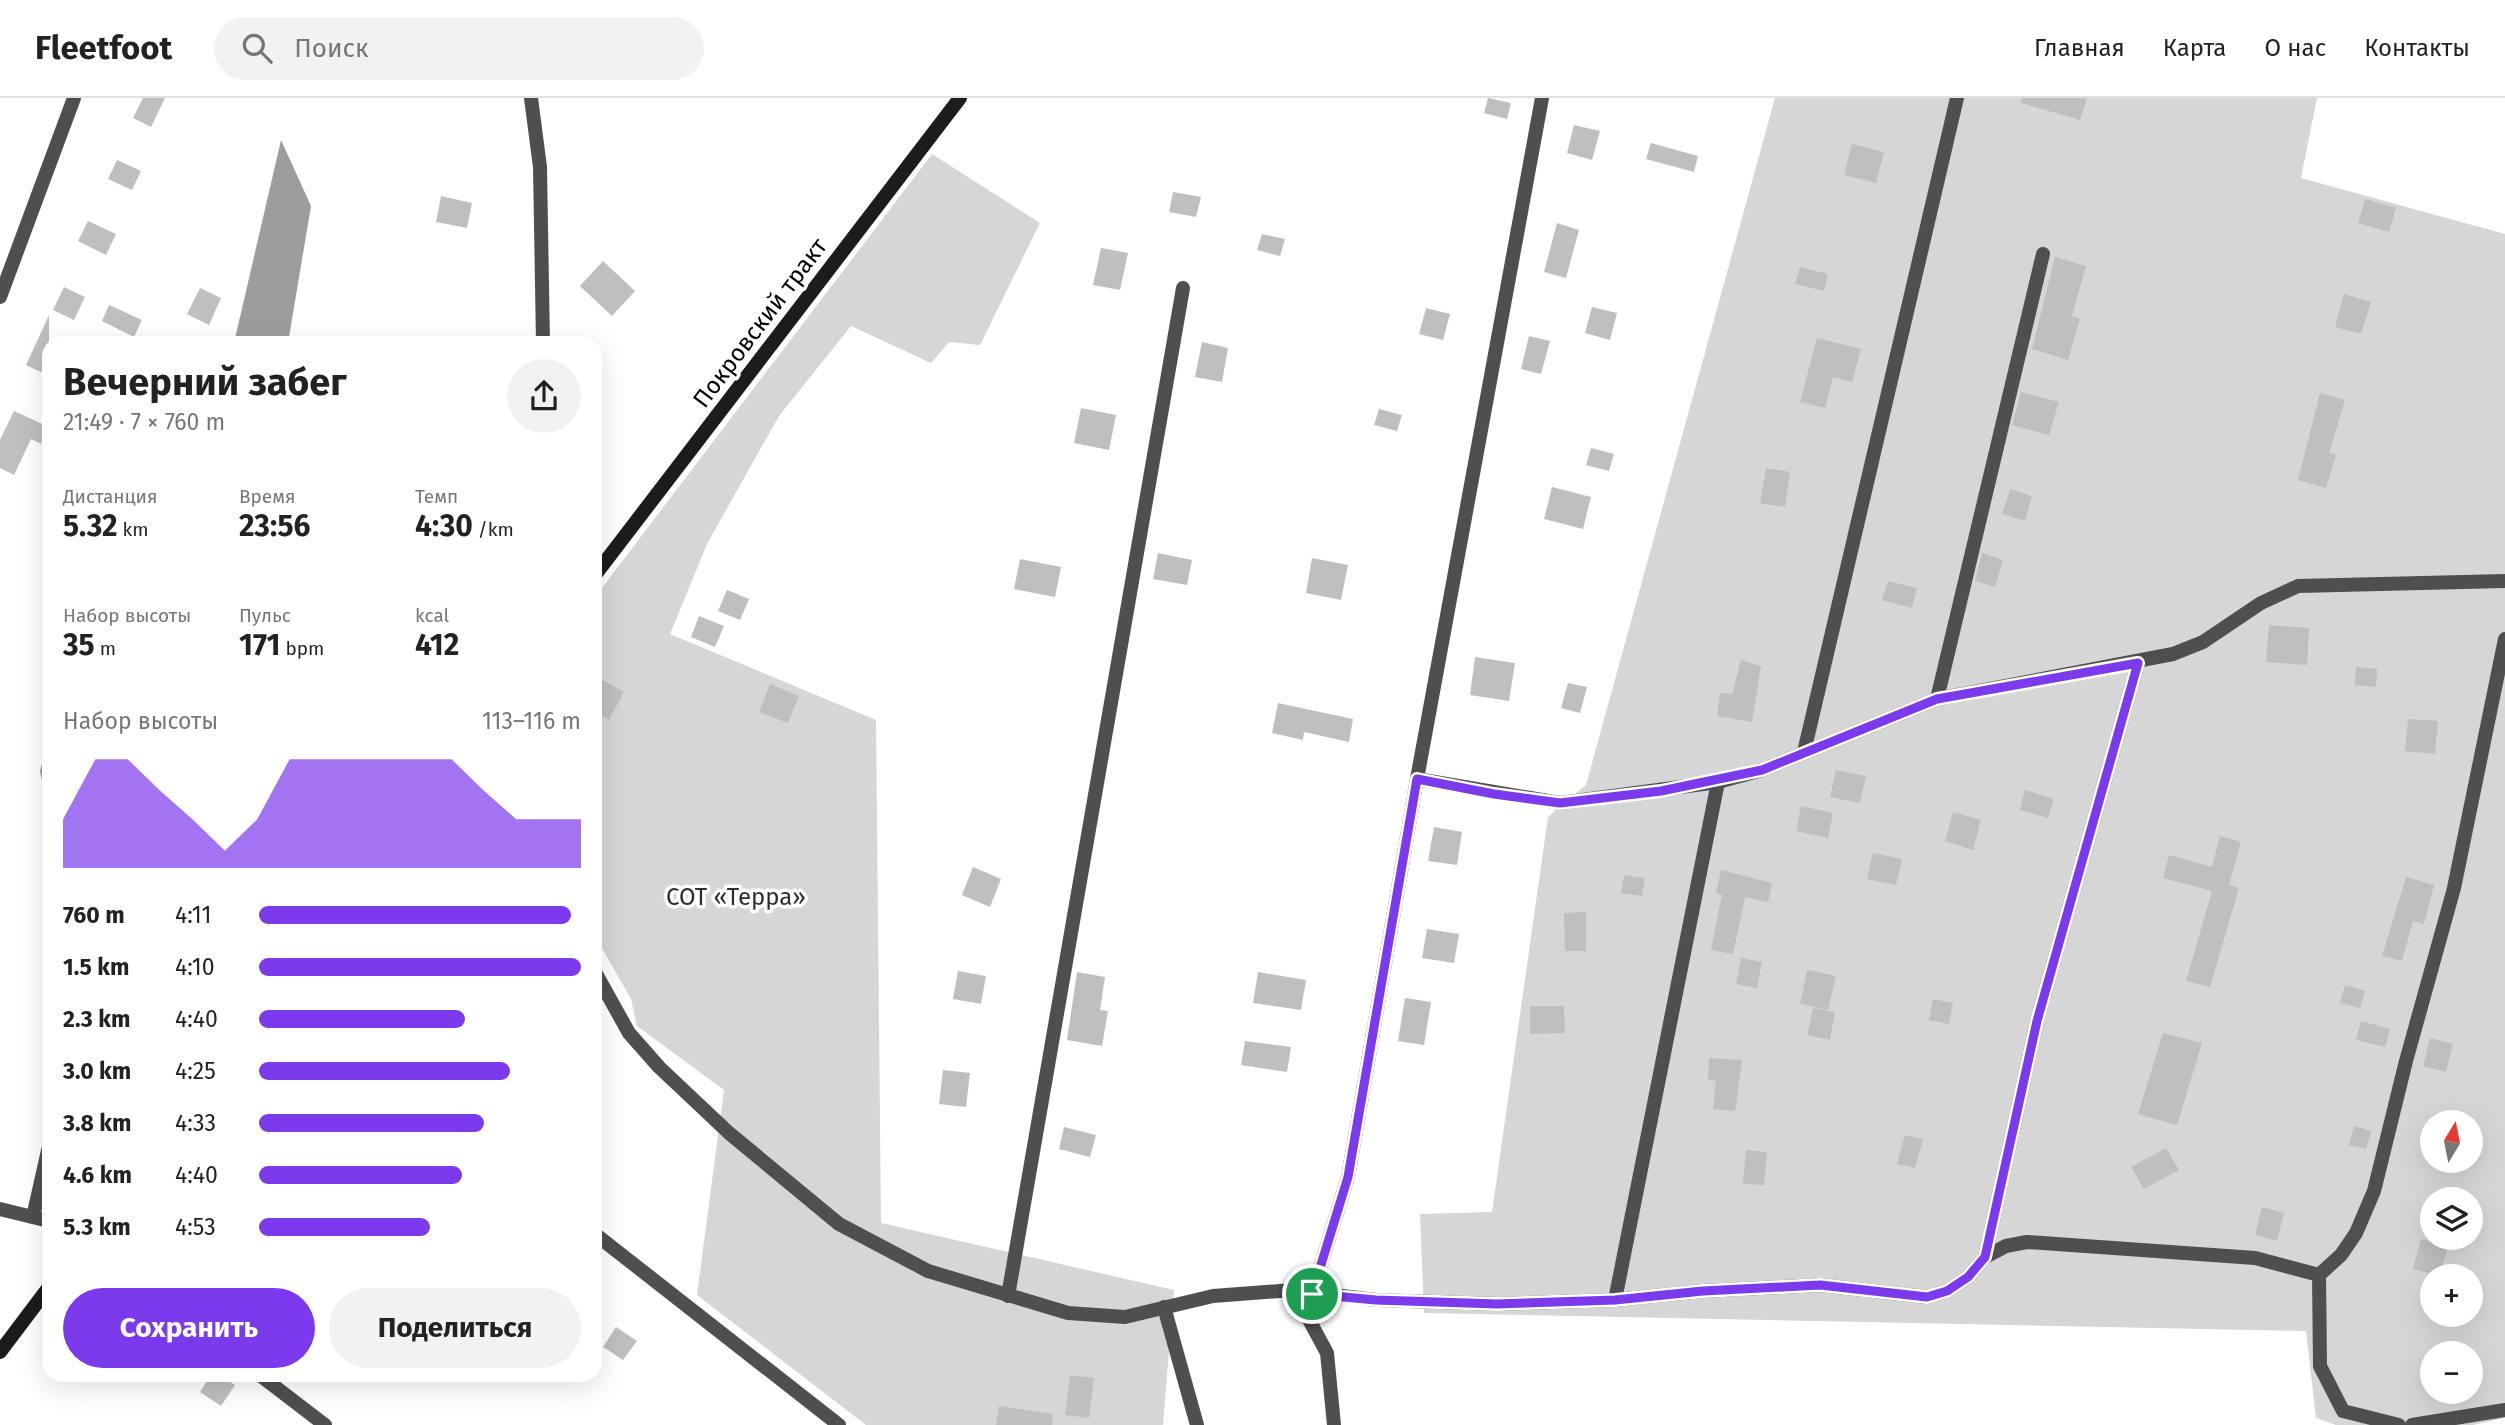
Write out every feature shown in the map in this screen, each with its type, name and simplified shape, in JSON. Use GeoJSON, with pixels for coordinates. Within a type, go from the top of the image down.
{"type":"FeatureCollection","features":[{"type":"Feature","properties":{"kind":"main road","name":"Покровский тракт"},"geometry":{"type":"LineString","coordinates":[[602,566],[960,98]]}},
{"type":"Feature","properties":{"kind":"main road"},"geometry":{"type":"LineString","coordinates":[[0,1352],[42,1296]]}},
{"type":"Feature","properties":{"kind":"street"},"geometry":{"type":"LineString","coordinates":[[0,297],[74,98]]}},
{"type":"Feature","properties":{"kind":"street"},"geometry":{"type":"LineString","coordinates":[[531,98],[540,167],[543,336]]}},
{"type":"Feature","properties":{"kind":"street"},"geometry":{"type":"LineString","coordinates":[[1312,1294],[1348,1177],[1417,779],[1542,98]]}},
{"type":"Feature","properties":{"kind":"street"},"geometry":{"type":"LineString","coordinates":[[1804,752],[1957,98]]}},
{"type":"Feature","properties":{"kind":"street"},"geometry":{"type":"LineString","coordinates":[[1937,699],[2042,254]]}},
{"type":"Feature","properties":{"kind":"street"},"geometry":{"type":"LineString","coordinates":[[1008,1296],[1183,288]]}},
{"type":"Feature","properties":{"kind":"street"},"geometry":{"type":"LineString","coordinates":[[1417,779],[1560,803],[1718,782],[1762,770],[1937,699],[2138,663],[2203,642],[2261,603],[2298,586],[2505,581]]}},
{"type":"Feature","properties":{"kind":"street"},"geometry":{"type":"LineString","coordinates":[[2399,1425],[2343,1410],[2320,1366],[2319,1275],[2341,1255],[2356,1233],[2374,1191],[2457,876],[2505,639]]}},
{"type":"Feature","properties":{"kind":"street"},"geometry":{"type":"LineString","coordinates":[[1985,1257],[2037,1021],[2138,663]]}},
{"type":"Feature","properties":{"kind":"street"},"geometry":{"type":"LineString","coordinates":[[1615,1300],[1718,782]]}},
{"type":"Feature","properties":{"kind":"street"},"geometry":{"type":"LineString","coordinates":[[602,985],[629,1033],[659,1067],[785,1182],[839,1224],[928,1271],[1068,1313],[1125,1317],[1213,1296],[1293,1290],[1376,1300],[1497,1304],[1615,1300],[1703,1291],[1820,1285],[1927,1297],[1947,1291],[1968,1277],[1985,1257],[2006,1246],[2043,1242],[2255,1258],[2319,1275]]}},
{"type":"Feature","properties":{"kind":"street"},"geometry":{"type":"LineString","coordinates":[[33,1217],[42,1177]]}},
{"type":"Feature","properties":{"kind":"street"},"geometry":{"type":"LineString","coordinates":[[0,1209],[42,1220]]}},
{"type":"Feature","properties":{"kind":"street"},"geometry":{"type":"LineString","coordinates":[[602,1239],[839,1425]]}},
{"type":"Feature","properties":{"kind":"street"},"geometry":{"type":"LineString","coordinates":[[1293,1290],[1327,1353],[1334,1425]]}},
{"type":"Feature","properties":{"kind":"street"},"geometry":{"type":"LineString","coordinates":[[1164,1307],[1196,1425]]}},
{"type":"Feature","properties":{"kind":"street"},"geometry":{"type":"LineString","coordinates":[[269,1382],[325,1425]]}},
{"type":"Feature","properties":{"kind":"street"},"geometry":{"type":"LineString","coordinates":[[2412,1425],[2505,1410]]}},
{"type":"Feature","properties":{"kind":"green space"},"geometry":{"type":"Polygon","coordinates":[[[1775,98],[2317,98],[2301,178],[2505,234],[2505,1418],[2473,1425],[2336,1425],[2316,1418],[2306,1331],[1424,1313],[1420,1214],[1492,1212],[1548,817],[1586,785],[1775,98]]]}},
{"type":"Feature","properties":{"kind":"green space","name":"СОТ «Терра»"},"geometry":{"type":"Polygon","coordinates":[[[932,154],[1040,223],[980,345],[949,342],[931,363],[851,326],[779,416],[708,542],[670,634],[876,720],[881,1223],[1174,1290],[1163,1425],[866,1425],[697,1295],[724,1090],[637,1026],[631,999],[602,948],[602,588],[932,154]]]}},
{"type":"Feature","properties":{"kind":"shaded area"},"geometry":{"type":"Polygon","coordinates":[[[281,140],[311,206],[289,336],[236,336],[281,140]]]}},
{"type":"Feature","properties":{"kind":"building"},"geometry":{"type":"Polygon","coordinates":[[[143,98],[165,98],[151,127],[133,118],[143,98]]]}},
{"type":"Feature","properties":{"kind":"building"},"geometry":{"type":"Polygon","coordinates":[[[1488,98],[1511,103],[1507,119],[1484,113],[1488,98]]]}},
{"type":"Feature","properties":{"kind":"building"},"geometry":{"type":"Polygon","coordinates":[[[2022,98],[2087,98],[2080,120],[2021,103],[2022,98]]]}},
{"type":"Feature","properties":{"kind":"building"},"geometry":{"type":"Polygon","coordinates":[[[1574,125],[1600,131],[1592,160],[1567,153],[1574,125]]]}},
{"type":"Feature","properties":{"kind":"building"},"geometry":{"type":"Polygon","coordinates":[[[1651,143],[1698,156],[1694,172],[1646,159],[1651,143]]]}},
{"type":"Feature","properties":{"kind":"building"},"geometry":{"type":"Polygon","coordinates":[[[1852,144],[1884,152],[1876,183],[1844,175],[1852,144]]]}},
{"type":"Feature","properties":{"kind":"building"},"geometry":{"type":"Polygon","coordinates":[[[117,160],[141,171],[132,190],[108,179],[117,160]]]}},
{"type":"Feature","properties":{"kind":"building"},"geometry":{"type":"Polygon","coordinates":[[[1173,192],[1201,197],[1196,217],[1169,212],[1173,192]]]}},
{"type":"Feature","properties":{"kind":"building"},"geometry":{"type":"Polygon","coordinates":[[[441,196],[472,203],[467,228],[436,222],[441,196]]]}},
{"type":"Feature","properties":{"kind":"building"},"geometry":{"type":"Polygon","coordinates":[[[2365,199],[2396,208],[2389,232],[2358,223],[2365,199]]]}},
{"type":"Feature","properties":{"kind":"building"},"geometry":{"type":"Polygon","coordinates":[[[88,221],[116,234],[106,255],[78,241],[88,221]]]}},
{"type":"Feature","properties":{"kind":"building"},"geometry":{"type":"Polygon","coordinates":[[[1557,223],[1579,230],[1566,278],[1544,272],[1557,223]]]}},
{"type":"Feature","properties":{"kind":"building"},"geometry":{"type":"Polygon","coordinates":[[[1262,234],[1285,239],[1280,256],[1257,250],[1262,234]]]}},
{"type":"Feature","properties":{"kind":"building"},"geometry":{"type":"Polygon","coordinates":[[[1101,248],[1128,253],[1120,290],[1093,285],[1101,248]]]}},
{"type":"Feature","properties":{"kind":"building"},"geometry":{"type":"Polygon","coordinates":[[[2055,257],[2086,266],[2072,316],[2080,319],[2068,360],[2032,349],[2055,257]]]}},
{"type":"Feature","properties":{"kind":"building"},"geometry":{"type":"Polygon","coordinates":[[[603,261],[635,291],[612,316],[580,286],[603,261]]]}},
{"type":"Feature","properties":{"kind":"building"},"geometry":{"type":"Polygon","coordinates":[[[1800,267],[1828,274],[1824,291],[1795,284],[1800,267]]]}},
{"type":"Feature","properties":{"kind":"building"},"geometry":{"type":"Polygon","coordinates":[[[64,287],[85,297],[74,320],[53,310],[64,287]]]}},
{"type":"Feature","properties":{"kind":"building"},"geometry":{"type":"Polygon","coordinates":[[[200,288],[221,298],[209,325],[187,314],[200,288]]]}},
{"type":"Feature","properties":{"kind":"building"},"geometry":{"type":"Polygon","coordinates":[[[2344,294],[2371,302],[2361,334],[2335,327],[2344,294]]]}},
{"type":"Feature","properties":{"kind":"building"},"geometry":{"type":"Polygon","coordinates":[[[109,305],[142,320],[134,336],[102,321],[109,305]]]}},
{"type":"Feature","properties":{"kind":"building"},"geometry":{"type":"Polygon","coordinates":[[[1592,307],[1617,313],[1610,340],[1585,333],[1592,307]]]}},
{"type":"Feature","properties":{"kind":"building"},"geometry":{"type":"Polygon","coordinates":[[[1426,308],[1450,314],[1443,340],[1419,334],[1426,308]]]}},
{"type":"Feature","properties":{"kind":"building"},"geometry":{"type":"Polygon","coordinates":[[[49,315],[49,336],[42,336],[42,373],[26,365],[49,315]]]}},
{"type":"Feature","properties":{"kind":"building"},"geometry":{"type":"Polygon","coordinates":[[[1529,336],[1550,341],[1541,374],[1521,369],[1529,336]]]}},
{"type":"Feature","properties":{"kind":"building"},"geometry":{"type":"Polygon","coordinates":[[[1817,338],[1861,349],[1852,382],[1833,377],[1825,408],[1800,402],[1817,338]]]}},
{"type":"Feature","properties":{"kind":"building"},"geometry":{"type":"Polygon","coordinates":[[[1202,342],[1228,348],[1222,382],[1195,377],[1202,342]]]}},
{"type":"Feature","properties":{"kind":"building"},"geometry":{"type":"Polygon","coordinates":[[[2021,392],[2059,402],[2049,435],[2012,425],[2021,392]]]}},
{"type":"Feature","properties":{"kind":"building"},"geometry":{"type":"Polygon","coordinates":[[[2320,393],[2345,400],[2329,453],[2336,455],[2326,488],[2298,480],[2320,393]]]}},
{"type":"Feature","properties":{"kind":"building"},"geometry":{"type":"Polygon","coordinates":[[[1081,408],[1116,415],[1109,450],[1074,443],[1081,408]]]}},
{"type":"Feature","properties":{"kind":"building"},"geometry":{"type":"Polygon","coordinates":[[[1379,409],[1402,415],[1397,431],[1374,425],[1379,409]]]}},
{"type":"Feature","properties":{"kind":"building"},"geometry":{"type":"Polygon","coordinates":[[[14,411],[42,424],[41,444],[31,439],[14,475],[0,468],[0,440],[14,411]]]}},
{"type":"Feature","properties":{"kind":"building"},"geometry":{"type":"Polygon","coordinates":[[[1591,448],[1614,454],[1609,471],[1586,465],[1591,448]]]}},
{"type":"Feature","properties":{"kind":"building"},"geometry":{"type":"Polygon","coordinates":[[[1766,468],[1790,472],[1785,507],[1760,503],[1766,468]]]}},
{"type":"Feature","properties":{"kind":"building"},"geometry":{"type":"Polygon","coordinates":[[[1552,487],[1591,497],[1583,529],[1544,519],[1552,487]]]}},
{"type":"Feature","properties":{"kind":"building"},"geometry":{"type":"Polygon","coordinates":[[[2010,489],[2032,496],[2025,521],[2002,514],[2010,489]]]}},
{"type":"Feature","properties":{"kind":"building"},"geometry":{"type":"Polygon","coordinates":[[[1158,553],[1192,560],[1187,585],[1153,579],[1158,553]]]}},
{"type":"Feature","properties":{"kind":"building"},"geometry":{"type":"Polygon","coordinates":[[[1982,553],[2003,560],[1995,587],[1975,581],[1982,553]]]}},
{"type":"Feature","properties":{"kind":"building"},"geometry":{"type":"Polygon","coordinates":[[[1312,558],[1348,565],[1341,600],[1306,593],[1312,558]]]}},
{"type":"Feature","properties":{"kind":"building"},"geometry":{"type":"Polygon","coordinates":[[[1020,559],[1061,567],[1055,597],[1014,589],[1020,559]]]}},
{"type":"Feature","properties":{"kind":"building"},"geometry":{"type":"Polygon","coordinates":[[[1888,581],[1917,588],[1912,608],[1882,600],[1888,581]]]}},
{"type":"Feature","properties":{"kind":"building"},"geometry":{"type":"Polygon","coordinates":[[[727,590],[749,599],[740,620],[718,611],[727,590]]]}},
{"type":"Feature","properties":{"kind":"building"},"geometry":{"type":"Polygon","coordinates":[[[699,616],[724,626],[715,647],[691,637],[699,616]]]}},
{"type":"Feature","properties":{"kind":"building"},"geometry":{"type":"Polygon","coordinates":[[[2269,625],[2309,628],[2307,665],[2266,662],[2269,625]]]}},
{"type":"Feature","properties":{"kind":"building"},"geometry":{"type":"Polygon","coordinates":[[[1475,657],[1515,663],[1509,701],[1470,695],[1475,657]]]}},
{"type":"Feature","properties":{"kind":"building"},"geometry":{"type":"Polygon","coordinates":[[[1741,660],[1761,666],[1752,722],[1717,716],[1720,693],[1732,694],[1741,660]]]}},
{"type":"Feature","properties":{"kind":"building"},"geometry":{"type":"Polygon","coordinates":[[[2356,667],[2377,669],[2376,687],[2355,685],[2356,667]]]}},
{"type":"Feature","properties":{"kind":"building"},"geometry":{"type":"Polygon","coordinates":[[[602,680],[624,692],[609,720],[602,716],[602,680]]]}},
{"type":"Feature","properties":{"kind":"building"},"geometry":{"type":"Polygon","coordinates":[[[1568,683],[1587,687],[1580,713],[1561,708],[1568,683]]]}},
{"type":"Feature","properties":{"kind":"building"},"geometry":{"type":"Polygon","coordinates":[[[770,684],[799,696],[788,723],[759,712],[770,684]]]}},
{"type":"Feature","properties":{"kind":"building"},"geometry":{"type":"Polygon","coordinates":[[[1278,703],[1353,719],[1349,742],[1304,732],[1303,740],[1272,733],[1278,703]]]}},
{"type":"Feature","properties":{"kind":"building"},"geometry":{"type":"Polygon","coordinates":[[[2408,719],[2438,721],[2435,754],[2405,751],[2408,719]]]}},
{"type":"Feature","properties":{"kind":"building"},"geometry":{"type":"Polygon","coordinates":[[[1836,770],[1866,776],[1860,803],[1830,797],[1836,770]]]}},
{"type":"Feature","properties":{"kind":"building"},"geometry":{"type":"Polygon","coordinates":[[[2025,790],[2054,799],[2048,818],[2020,810],[2025,790]]]}},
{"type":"Feature","properties":{"kind":"building"},"geometry":{"type":"Polygon","coordinates":[[[1801,806],[1833,813],[1828,838],[1796,831],[1801,806]]]}},
{"type":"Feature","properties":{"kind":"building"},"geometry":{"type":"Polygon","coordinates":[[[1953,812],[1981,820],[1973,850],[1945,841],[1953,812]]]}},
{"type":"Feature","properties":{"kind":"building"},"geometry":{"type":"Polygon","coordinates":[[[1434,827],[1462,832],[1457,865],[1428,861],[1434,827]]]}},
{"type":"Feature","properties":{"kind":"building"},"geometry":{"type":"Polygon","coordinates":[[[2220,836],[2241,842],[2229,885],[2239,888],[2210,987],[2186,981],[2212,891],[2163,878],[2169,855],[2212,867],[2220,836]]]}},
{"type":"Feature","properties":{"kind":"building"},"geometry":{"type":"Polygon","coordinates":[[[1873,853],[1902,859],[1896,885],[1867,879],[1873,853]]]}},
{"type":"Feature","properties":{"kind":"building"},"geometry":{"type":"Polygon","coordinates":[[[973,867],[1001,879],[990,907],[962,895],[973,867]]]}},
{"type":"Feature","properties":{"kind":"building"},"geometry":{"type":"Polygon","coordinates":[[[1721,870],[1772,883],[1768,902],[1745,897],[1733,954],[1711,950],[1722,895],[1716,893],[1721,870]]]}},
{"type":"Feature","properties":{"kind":"building"},"geometry":{"type":"Polygon","coordinates":[[[1624,875],[1645,878],[1642,896],[1621,893],[1624,875]]]}},
{"type":"Feature","properties":{"kind":"building"},"geometry":{"type":"Polygon","coordinates":[[[2406,877],[2434,885],[2424,924],[2413,921],[2402,961],[2382,956],[2406,877]]]}},
{"type":"Feature","properties":{"kind":"building"},"geometry":{"type":"Polygon","coordinates":[[[1586,912],[1586,951],[1565,951],[1564,913],[1586,912]]]}},
{"type":"Feature","properties":{"kind":"building"},"geometry":{"type":"Polygon","coordinates":[[[1427,929],[1459,934],[1454,963],[1422,958],[1427,929]]]}},
{"type":"Feature","properties":{"kind":"building"},"geometry":{"type":"Polygon","coordinates":[[[1741,958],[1762,962],[1757,988],[1736,984],[1741,958]]]}},
{"type":"Feature","properties":{"kind":"building"},"geometry":{"type":"Polygon","coordinates":[[[1807,970],[1836,976],[1828,1010],[1800,1004],[1807,970]]]}},
{"type":"Feature","properties":{"kind":"building"},"geometry":{"type":"Polygon","coordinates":[[[958,971],[986,976],[981,1004],[953,999],[958,971]]]}},
{"type":"Feature","properties":{"kind":"building"},"geometry":{"type":"Polygon","coordinates":[[[1077,972],[1105,977],[1100,1010],[1108,1011],[1102,1046],[1067,1040],[1077,972]]]}},
{"type":"Feature","properties":{"kind":"building"},"geometry":{"type":"Polygon","coordinates":[[[1258,972],[1306,980],[1301,1010],[1253,1003],[1258,972]]]}},
{"type":"Feature","properties":{"kind":"building"},"geometry":{"type":"Polygon","coordinates":[[[2345,985],[2365,991],[2360,1008],[2340,1003],[2345,985]]]}},
{"type":"Feature","properties":{"kind":"building"},"geometry":{"type":"Polygon","coordinates":[[[1405,998],[1431,1002],[1424,1045],[1398,1041],[1405,998]]]}},
{"type":"Feature","properties":{"kind":"building"},"geometry":{"type":"Polygon","coordinates":[[[1933,999],[1953,1003],[1949,1024],[1929,1020],[1933,999]]]}},
{"type":"Feature","properties":{"kind":"building"},"geometry":{"type":"Polygon","coordinates":[[[1530,1006],[1564,1006],[1565,1033],[1530,1034],[1530,1006]]]}},
{"type":"Feature","properties":{"kind":"building"},"geometry":{"type":"Polygon","coordinates":[[[1813,1008],[1835,1012],[1830,1040],[1807,1035],[1813,1008]]]}},
{"type":"Feature","properties":{"kind":"building"},"geometry":{"type":"Polygon","coordinates":[[[2361,1021],[2390,1029],[2385,1047],[2356,1040],[2361,1021]]]}},
{"type":"Feature","properties":{"kind":"building"},"geometry":{"type":"Polygon","coordinates":[[[2163,1033],[2202,1043],[2177,1125],[2138,1114],[2163,1033]]]}},
{"type":"Feature","properties":{"kind":"building"},"geometry":{"type":"Polygon","coordinates":[[[2430,1038],[2453,1044],[2446,1072],[2423,1066],[2430,1038]]]}},
{"type":"Feature","properties":{"kind":"building"},"geometry":{"type":"Polygon","coordinates":[[[1245,1041],[1291,1047],[1287,1072],[1241,1065],[1245,1041]]]}},
{"type":"Feature","properties":{"kind":"building"},"geometry":{"type":"Polygon","coordinates":[[[1709,1058],[1742,1060],[1735,1111],[1713,1109],[1716,1081],[1708,1080],[1709,1058]]]}},
{"type":"Feature","properties":{"kind":"building"},"geometry":{"type":"Polygon","coordinates":[[[943,1070],[970,1073],[966,1107],[939,1104],[943,1070]]]}},
{"type":"Feature","properties":{"kind":"building"},"geometry":{"type":"Polygon","coordinates":[[[2354,1126],[2371,1131],[2366,1149],[2349,1145],[2354,1126]]]}},
{"type":"Feature","properties":{"kind":"building"},"geometry":{"type":"Polygon","coordinates":[[[1064,1127],[1096,1135],[1090,1157],[1059,1149],[1064,1127]]]}},
{"type":"Feature","properties":{"kind":"building"},"geometry":{"type":"Polygon","coordinates":[[[1905,1135],[1923,1139],[1915,1168],[1897,1164],[1905,1135]]]}},
{"type":"Feature","properties":{"kind":"building"},"geometry":{"type":"Polygon","coordinates":[[[2166,1148],[2179,1170],[2144,1189],[2131,1167],[2166,1148]]]}},
{"type":"Feature","properties":{"kind":"building"},"geometry":{"type":"Polygon","coordinates":[[[1746,1150],[1767,1152],[1764,1185],[1743,1184],[1746,1150]]]}},
{"type":"Feature","properties":{"kind":"building"},"geometry":{"type":"Polygon","coordinates":[[[2262,1207],[2284,1213],[2277,1241],[2255,1235],[2262,1207]]]}},
{"type":"Feature","properties":{"kind":"building"},"geometry":{"type":"Polygon","coordinates":[[[2420,1243],[2420,1250],[2447,1250],[2443,1264],[2420,1264],[2420,1271],[2413,1269],[2420,1243]]]}},
{"type":"Feature","properties":{"kind":"building"},"geometry":{"type":"Polygon","coordinates":[[[616,1327],[637,1341],[623,1360],[603,1347],[616,1327]]]}},
{"type":"Feature","properties":{"kind":"building"},"geometry":{"type":"Polygon","coordinates":[[[1070,1375],[1094,1378],[1089,1418],[1065,1415],[1070,1375]]]}},
{"type":"Feature","properties":{"kind":"building"},"geometry":{"type":"Polygon","coordinates":[[[206,1382],[230,1382],[235,1385],[221,1406],[200,1392],[206,1382]]]}},
{"type":"Feature","properties":{"kind":"building"},"geometry":{"type":"Polygon","coordinates":[[[999,1406],[1053,1414],[1052,1425],[996,1425],[999,1406]]]}},
{"type":"Feature","properties":{"kind":"route"},"geometry":{"type":"LineString","coordinates":[[2138,663],[2037,1021],[2016,1104],[1985,1257],[1968,1277],[1947,1291],[1927,1297],[1820,1285],[1703,1291],[1615,1300],[1497,1304],[1376,1300],[1312,1294],[1348,1177],[1381,999],[1417,779],[1560,803],[1718,782],[1762,770],[1937,699],[2138,663]]}}]}
